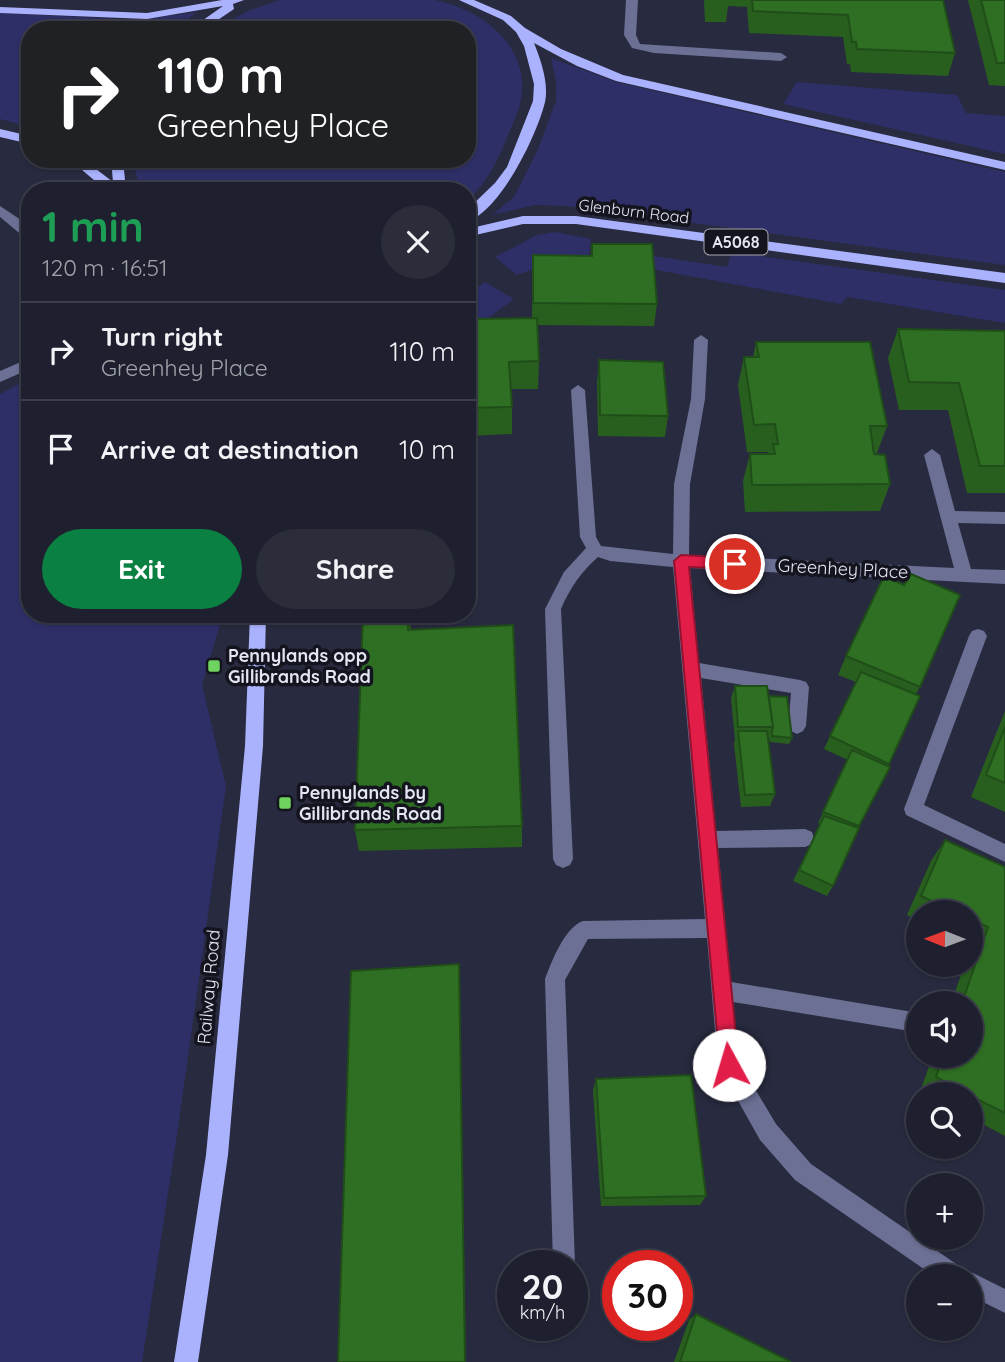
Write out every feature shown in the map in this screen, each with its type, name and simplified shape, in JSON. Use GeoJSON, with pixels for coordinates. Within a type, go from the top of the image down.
{"type":"FeatureCollection","features":[{"type":"Feature","properties":{"kind":"main road"},"geometry":{"type":"LineString","coordinates":[[0,10],[146,16],[171,14],[238,0]]}},
{"type":"Feature","properties":{"kind":"main road"},"geometry":{"type":"LineString","coordinates":[[208,21],[246,0]]}},
{"type":"Feature","properties":{"kind":"main road"},"geometry":{"type":"LineString","coordinates":[[465,0],[507,18]]}},
{"type":"Feature","properties":{"kind":"main road"},"geometry":{"type":"LineString","coordinates":[[489,0],[521,30],[554,52],[592,69],[620,78],[1005,166]]}},
{"type":"Feature","properties":{"kind":"main road"},"geometry":{"type":"LineString","coordinates":[[476,209],[513,167],[538,101],[540,84],[537,65],[521,30]]}},
{"type":"Feature","properties":{"kind":"main road"},"geometry":{"type":"LineString","coordinates":[[0,133],[21,138]]}},
{"type":"Feature","properties":{"kind":"main road"},"geometry":{"type":"LineString","coordinates":[[87,168],[106,182]]}},
{"type":"Feature","properties":{"kind":"main road","name":"Glenburn Road"},"geometry":{"type":"LineString","coordinates":[[476,231],[523,220],[576,220],[1005,278]]}},
{"type":"Feature","properties":{"kind":"main road","name":"Railway Road"},"geometry":{"type":"LineString","coordinates":[[186,1362],[217,1155],[254,746],[258,623]]}},
{"type":"Feature","properties":{"kind":"street"},"geometry":{"type":"LineString","coordinates":[[632,0],[632,41],[636,46],[654,50],[781,57]]}},
{"type":"Feature","properties":{"kind":"street"},"geometry":{"type":"LineString","coordinates":[[0,210],[21,226]]}},
{"type":"Feature","properties":{"kind":"street"},"geometry":{"type":"LineString","coordinates":[[701,340],[698,399],[682,484],[681,561],[729,1065],[768,1132],[803,1172],[937,1264]]}},
{"type":"Feature","properties":{"kind":"street"},"geometry":{"type":"LineString","coordinates":[[0,377],[21,367]]}},
{"type":"Feature","properties":{"kind":"street"},"geometry":{"type":"LineString","coordinates":[[563,859],[553,609],[562,584],[595,550],[587,537],[578,390]]}},
{"type":"Feature","properties":{"kind":"street"},"geometry":{"type":"LineString","coordinates":[[932,455],[964,575]]}},
{"type":"Feature","properties":{"kind":"street"},"geometry":{"type":"LineString","coordinates":[[949,517],[1005,518]]}},
{"type":"Feature","properties":{"kind":"street","name":"Greenhey Place"},"geometry":{"type":"LineString","coordinates":[[595,550],[610,555],[681,561],[1005,577]]}},
{"type":"Feature","properties":{"kind":"street"},"geometry":{"type":"LineString","coordinates":[[978,636],[913,809],[1005,853]]}},
{"type":"Feature","properties":{"kind":"street"},"geometry":{"type":"LineString","coordinates":[[691,668],[800,687],[797,726]]}},
{"type":"Feature","properties":{"kind":"street"},"geometry":{"type":"LineString","coordinates":[[708,840],[805,838]]}},
{"type":"Feature","properties":{"kind":"street"},"geometry":{"type":"LineString","coordinates":[[564,1250],[555,979],[569,949],[583,930],[716,928]]}},
{"type":"Feature","properties":{"kind":"street"},"geometry":{"type":"LineString","coordinates":[[722,990],[906,1020]]}},
{"type":"Feature","properties":{"kind":"street"},"geometry":{"type":"LineString","coordinates":[[983,1290],[1005,1301]]}},
{"type":"Feature","properties":{"kind":"shaded area"},"geometry":{"type":"Polygon","coordinates":[[[280,0],[435,0],[476,15],[493,27],[516,58],[522,77],[521,97],[515,119],[483,183],[476,192],[476,182],[140,182],[135,168],[476,168],[476,21],[230,21],[250,10],[280,0]]]}},
{"type":"Feature","properties":{"kind":"shaded area"},"geometry":{"type":"Polygon","coordinates":[[[197,12],[185,21],[21,21],[21,125],[0,119],[0,13],[139,20],[197,12]]]}},
{"type":"Feature","properties":{"kind":"shaded area"},"geometry":{"type":"Polygon","coordinates":[[[551,58],[616,82],[1005,172],[1005,265],[566,206],[535,205],[492,215],[514,197],[538,149],[556,101],[556,81],[551,58]]]}},
{"type":"Feature","properties":{"kind":"shaded area"},"geometry":{"type":"Polygon","coordinates":[[[797,82],[957,95],[966,113],[1005,116],[1005,154],[783,104],[797,82]]]}},
{"type":"Feature","properties":{"kind":"shaded area"},"geometry":{"type":"Polygon","coordinates":[[[555,232],[591,239],[589,255],[545,265],[517,275],[495,257],[537,235],[555,232]]]}},
{"type":"Feature","properties":{"kind":"shaded area"},"geometry":{"type":"Polygon","coordinates":[[[732,252],[1005,290],[1005,323],[847,297],[841,304],[640,267],[647,255],[727,267],[732,252]]]}},
{"type":"Feature","properties":{"kind":"shaded area"},"geometry":{"type":"Polygon","coordinates":[[[485,282],[514,299],[476,327],[476,288],[485,282]]]}},
{"type":"Feature","properties":{"kind":"shaded area"},"geometry":{"type":"Polygon","coordinates":[[[21,383],[21,623],[220,623],[202,685],[226,786],[142,1362],[0,1362],[0,394],[21,383]]]}},
{"type":"Feature","properties":{"kind":"building"},"geometry":{"type":"Polygon","coordinates":[[[752,0],[943,0],[955,53],[857,49],[856,42],[852,42],[848,15],[753,11],[752,0]]]}},
{"type":"Feature","properties":{"kind":"building"},"geometry":{"type":"Polygon","coordinates":[[[981,0],[1005,0],[1005,63],[997,63],[981,0]]]}},
{"type":"Feature","properties":{"kind":"building"},"geometry":{"type":"Polygon","coordinates":[[[592,244],[652,244],[657,304],[533,303],[533,255],[592,256],[592,244]]]}},
{"type":"Feature","properties":{"kind":"building"},"geometry":{"type":"Polygon","coordinates":[[[537,318],[539,361],[509,362],[512,407],[476,408],[476,319],[537,318]]]}},
{"type":"Feature","properties":{"kind":"building"},"geometry":{"type":"Polygon","coordinates":[[[898,329],[1005,331],[1005,466],[980,466],[959,383],[909,382],[898,329]]]}},
{"type":"Feature","properties":{"kind":"building"},"geometry":{"type":"Polygon","coordinates":[[[756,342],[870,342],[887,426],[870,426],[874,454],[885,455],[890,484],[752,485],[750,454],[775,454],[773,444],[778,444],[775,424],[754,425],[744,357],[759,357],[756,342]]]}},
{"type":"Feature","properties":{"kind":"building"},"geometry":{"type":"Polygon","coordinates":[[[599,360],[663,362],[668,416],[600,415],[599,360]]]}},
{"type":"Feature","properties":{"kind":"building"},"geometry":{"type":"Polygon","coordinates":[[[911,574],[960,595],[920,687],[846,656],[884,576],[904,585],[911,574]]]}},
{"type":"Feature","properties":{"kind":"building"},"geometry":{"type":"Polygon","coordinates":[[[363,623],[408,623],[408,630],[513,625],[522,826],[355,830],[363,623]]]}},
{"type":"Feature","properties":{"kind":"building"},"geometry":{"type":"Polygon","coordinates":[[[861,672],[920,696],[889,764],[830,736],[861,672]]]}},
{"type":"Feature","properties":{"kind":"building"},"geometry":{"type":"Polygon","coordinates":[[[735,686],[767,686],[773,727],[738,727],[735,686]]]}},
{"type":"Feature","properties":{"kind":"building"},"geometry":{"type":"Polygon","coordinates":[[[769,696],[787,697],[792,738],[772,736],[769,696]]]}},
{"type":"Feature","properties":{"kind":"building"},"geometry":{"type":"Polygon","coordinates":[[[1005,727],[1005,783],[986,775],[1005,727]]]}},
{"type":"Feature","properties":{"kind":"building"},"geometry":{"type":"Polygon","coordinates":[[[738,731],[767,731],[775,794],[745,795],[738,731]]]}},
{"type":"Feature","properties":{"kind":"building"},"geometry":{"type":"Polygon","coordinates":[[[852,750],[890,767],[859,826],[823,812],[852,750]]]}},
{"type":"Feature","properties":{"kind":"building"},"geometry":{"type":"Polygon","coordinates":[[[824,816],[859,828],[833,886],[799,870],[824,816]]]}},
{"type":"Feature","properties":{"kind":"building"},"geometry":{"type":"Polygon","coordinates":[[[945,840],[1005,867],[1005,1113],[983,1102],[983,1082],[945,1082],[936,1077],[939,1068],[983,1068],[983,991],[966,991],[971,977],[984,976],[984,939],[988,927],[984,925],[984,900],[930,900],[921,896],[945,840]]]}},
{"type":"Feature","properties":{"kind":"building"},"geometry":{"type":"Polygon","coordinates":[[[459,964],[465,1362],[338,1362],[351,971],[459,964]]]}},
{"type":"Feature","properties":{"kind":"building"},"geometry":{"type":"Polygon","coordinates":[[[691,1075],[706,1196],[604,1198],[596,1079],[691,1075]]]}},
{"type":"Feature","properties":{"kind":"building"},"geometry":{"type":"Polygon","coordinates":[[[696,1314],[791,1362],[680,1362],[687,1341],[693,1341],[696,1314]]]}},
{"type":"Feature","properties":{"kind":"place","name":"Pennylands opp Gillibrands Road"},"geometry":{"type":"Point","coordinates":[214,666]}},
{"type":"Feature","properties":{"kind":"place","name":"Pennylands by Gillibrands Road"},"geometry":{"type":"Point","coordinates":[285,803]}},
{"type":"Feature","properties":{"kind":"route"},"geometry":{"type":"LineString","coordinates":[[729,1065],[681,561],[735,564]]}}]}
